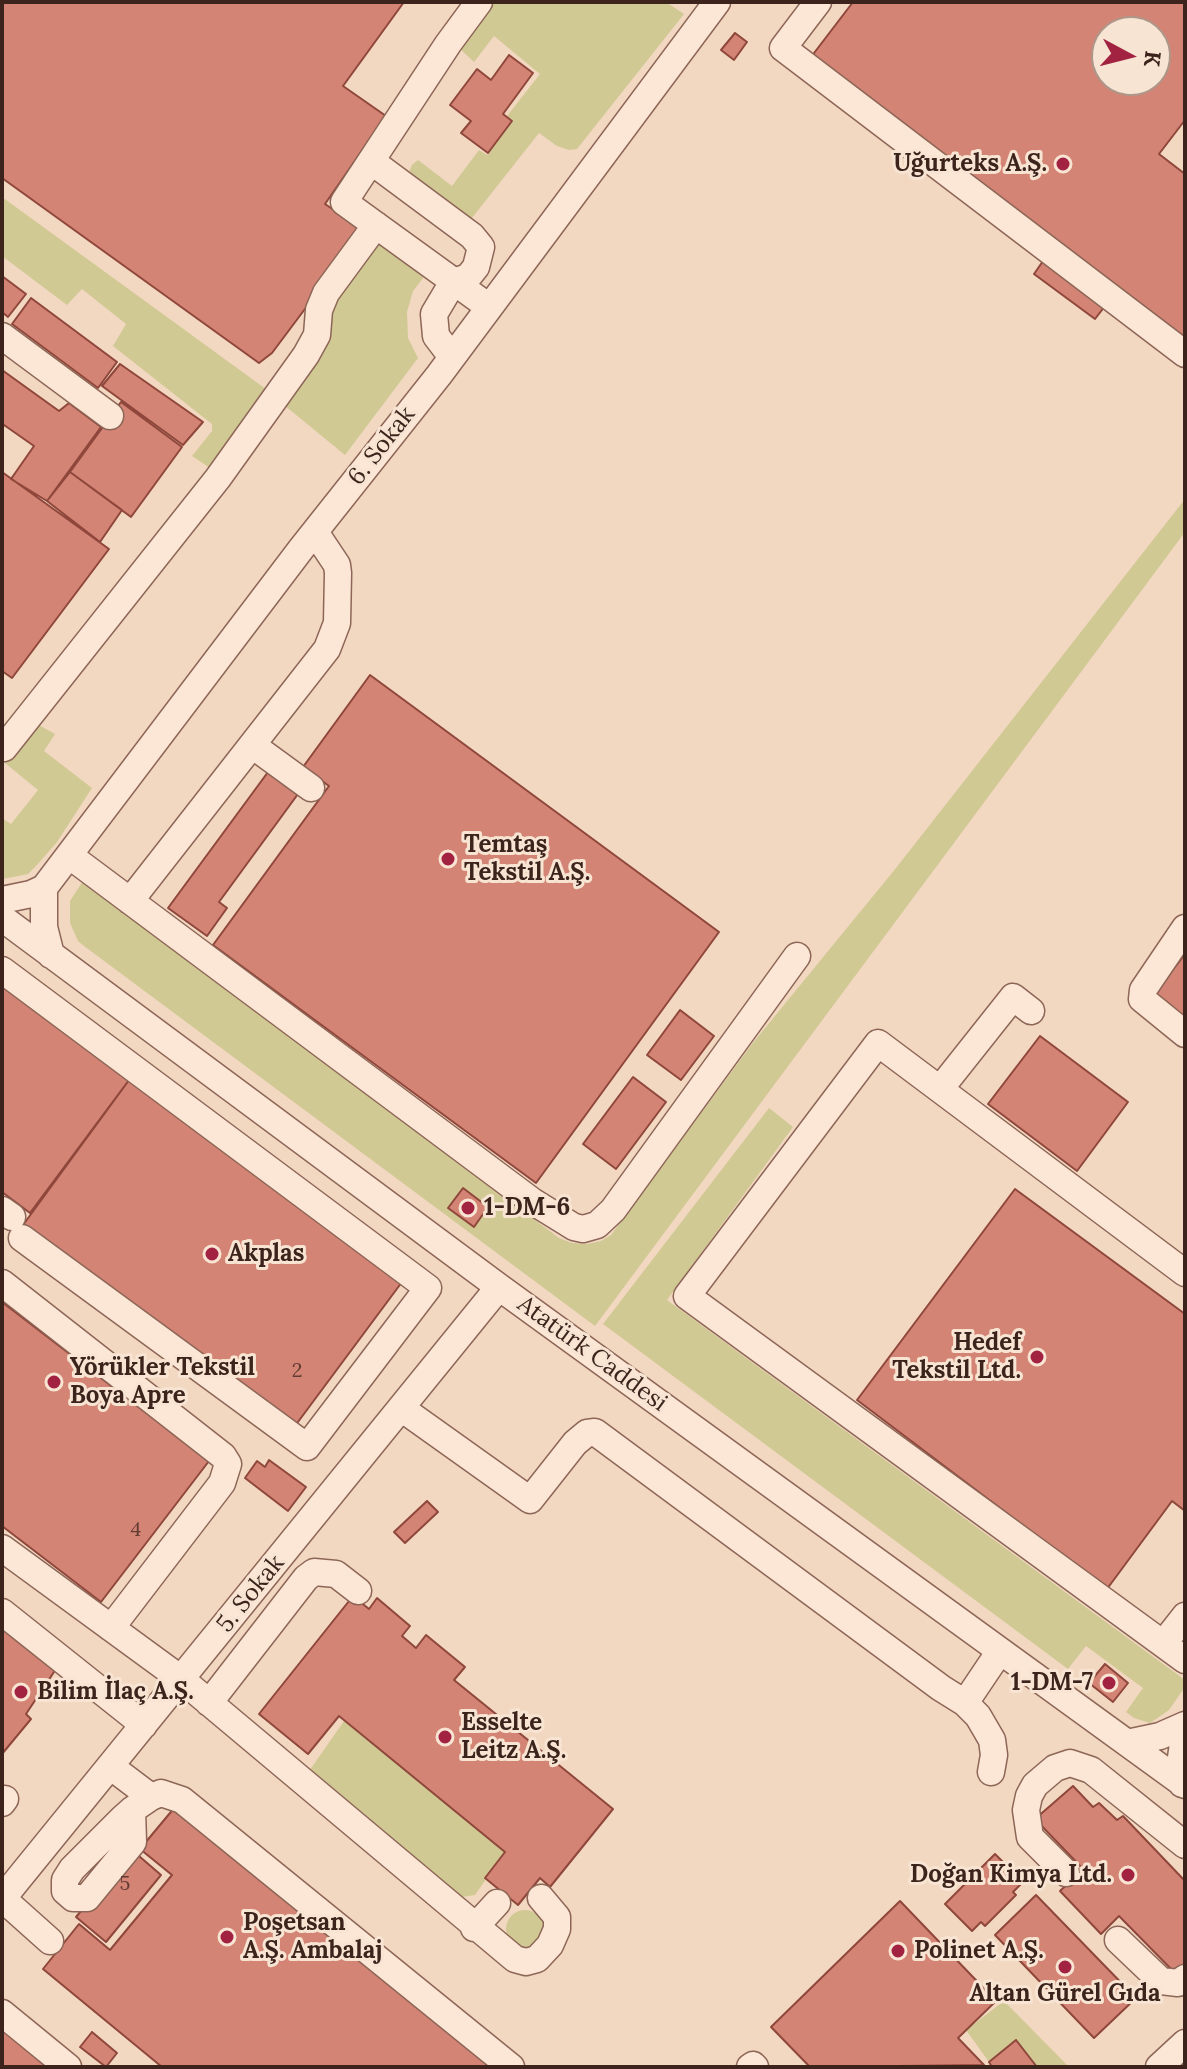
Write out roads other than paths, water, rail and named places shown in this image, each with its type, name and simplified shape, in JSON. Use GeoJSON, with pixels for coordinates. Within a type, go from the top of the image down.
{"type":"FeatureCollection","features":[{"type":"Feature","properties":{"kind":"street"},"geometry":{"type":"LineString","coordinates":[[479,2],[344,202],[489,307]]}},
{"type":"Feature","properties":{"kind":"street","name":"6. Sokak"},"geometry":{"type":"LineString","coordinates":[[44,888],[452,357],[717,2]]}},
{"type":"Feature","properties":{"kind":"street"},"geometry":{"type":"LineString","coordinates":[[818,2],[783,48],[1185,354]]}},
{"type":"Feature","properties":{"kind":"street"},"geometry":{"type":"LineString","coordinates":[[371,161],[472,236],[481,247],[476,267],[468,277],[453,282],[434,314],[436,336],[452,357]]}},
{"type":"Feature","properties":{"kind":"street"},"geometry":{"type":"LineString","coordinates":[[4,748],[218,478],[306,355],[317,335],[319,310],[326,293],[376,225]]}},
{"type":"Feature","properties":{"kind":"street"},"geometry":{"type":"LineString","coordinates":[[2,336],[110,416]]}},
{"type":"Feature","properties":{"kind":"street"},"geometry":{"type":"LineString","coordinates":[[130,901],[327,649],[333,637],[337,565],[315,532]]}},
{"type":"Feature","properties":{"kind":"street"},"geometry":{"type":"LineString","coordinates":[[252,745],[311,788]]}},
{"type":"Feature","properties":{"kind":"street"},"geometry":{"type":"LineString","coordinates":[[70,856],[532,1201],[558,1219],[583,1229],[597,1225],[613,1210],[797,956]]}},
{"type":"Feature","properties":{"kind":"street"},"geometry":{"type":"LineString","coordinates":[[2,900],[44,888],[44,927],[51,955]]}},
{"type":"Feature","properties":{"kind":"street","name":"Atatürk Caddesi"},"geometry":{"type":"LineString","coordinates":[[2,918],[499,1287],[1184,1784]]}},
{"type":"Feature","properties":{"kind":"street"},"geometry":{"type":"LineString","coordinates":[[1185,928],[1143,990],[1142,999],[1185,1034]]}},
{"type":"Feature","properties":{"kind":"street"},"geometry":{"type":"LineString","coordinates":[[2,970],[428,1288],[307,1447],[12,1222]]}},
{"type":"Feature","properties":{"kind":"street"},"geometry":{"type":"LineString","coordinates":[[940,1089],[1013,997],[1031,1011]]}},
{"type":"Feature","properties":{"kind":"street"},"geometry":{"type":"LineString","coordinates":[[1185,1273],[878,1043],[687,1296],[1185,1660]]}},
{"type":"Feature","properties":{"kind":"street"},"geometry":{"type":"LineString","coordinates":[[2,1283],[223,1456],[228,1464],[222,1483],[111,1628]]}},
{"type":"Feature","properties":{"kind":"street","name":"5. Sokak"},"geometry":{"type":"LineString","coordinates":[[2,1899],[499,1287]]}},
{"type":"Feature","properties":{"kind":"street"},"geometry":{"type":"LineString","coordinates":[[401,1408],[530,1500],[575,1443],[587,1433],[595,1432],[965,1703],[978,1716],[992,1740],[994,1755],[991,1772]]}},
{"type":"Feature","properties":{"kind":"street"},"geometry":{"type":"LineString","coordinates":[[2,1548],[181,1679],[474,1928],[515,1959],[526,1962],[537,1959],[550,1945],[557,1929],[557,1917],[541,1898]]}},
{"type":"Feature","properties":{"kind":"street"},"geometry":{"type":"LineString","coordinates":[[270,1570],[296,1590]]}},
{"type":"Feature","properties":{"kind":"street"},"geometry":{"type":"LineString","coordinates":[[209,1703],[296,1590],[314,1572],[336,1574],[358,1591]]}},
{"type":"Feature","properties":{"kind":"street"},"geometry":{"type":"LineString","coordinates":[[2,1612],[144,1725]]}},
{"type":"Feature","properties":{"kind":"street"},"geometry":{"type":"LineString","coordinates":[[1163,1644],[1185,1616]]}},
{"type":"Feature","properties":{"kind":"street"},"geometry":{"type":"LineString","coordinates":[[965,1703],[1000,1651]]}},
{"type":"Feature","properties":{"kind":"street"},"geometry":{"type":"LineString","coordinates":[[1091,1770],[1123,1740],[1160,1736],[1185,1727],[1180,1765],[1184,1784]]}},
{"type":"Feature","properties":{"kind":"street"},"geometry":{"type":"LineString","coordinates":[[1066,1873],[1030,1837],[1026,1810],[1035,1785],[1055,1768],[1070,1763],[1091,1770],[1185,1845]]}},
{"type":"Feature","properties":{"kind":"street"},"geometry":{"type":"LineString","coordinates":[[110,1766],[142,1804],[161,1793],[182,1800],[511,2067]]}},
{"type":"Feature","properties":{"kind":"street"},"geometry":{"type":"LineString","coordinates":[[2,1899],[50,1941]]}},
{"type":"Feature","properties":{"kind":"street"},"geometry":{"type":"LineString","coordinates":[[474,1928],[497,1903]]}},
{"type":"Feature","properties":{"kind":"street"},"geometry":{"type":"LineString","coordinates":[[1118,1940],[1161,1981],[1178,1983],[1185,1978]]}},
{"type":"Feature","properties":{"kind":"street"},"geometry":{"type":"LineString","coordinates":[[2,2013],[68,2067]]}},
{"type":"Feature","properties":{"kind":"street"},"geometry":{"type":"LineString","coordinates":[[1159,2067],[1185,2043]]}},
{"type":"Feature","properties":{"kind":"place","name":"Uğurteks A.Ş."},"geometry":{"type":"Point","coordinates":[1063,164]}},
{"type":"Feature","properties":{"kind":"place","name":"Temtaş Tekstil A.Ş."},"geometry":{"type":"Point","coordinates":[448,859]}},
{"type":"Feature","properties":{"kind":"place","name":"1-DM-6"},"geometry":{"type":"Point","coordinates":[468,1208]}},
{"type":"Feature","properties":{"kind":"place","name":"Akplas"},"geometry":{"type":"Point","coordinates":[212,1254]}},
{"type":"Feature","properties":{"kind":"place","name":"Hedef Tekstil Ltd."},"geometry":{"type":"Point","coordinates":[1037,1357]}},
{"type":"Feature","properties":{"kind":"place","name":"Yörükler Tekstil Boya Apre"},"geometry":{"type":"Point","coordinates":[54,1382]}},
{"type":"Feature","properties":{"kind":"place","name":"1-DM-7"},"geometry":{"type":"Point","coordinates":[1109,1683]}},
{"type":"Feature","properties":{"kind":"place","name":"Bilim İlaç A.Ş."},"geometry":{"type":"Point","coordinates":[21,1692]}},
{"type":"Feature","properties":{"kind":"place","name":"Esselte Leitz A.Ş."},"geometry":{"type":"Point","coordinates":[445,1737]}},
{"type":"Feature","properties":{"kind":"place","name":"Doğan Kimya Ltd."},"geometry":{"type":"Point","coordinates":[1128,1875]}},
{"type":"Feature","properties":{"kind":"place","name":"Poşetsan A.Ş. Ambalaj"},"geometry":{"type":"Point","coordinates":[227,1937]}},
{"type":"Feature","properties":{"kind":"place","name":"Polinet A.Ş."},"geometry":{"type":"Point","coordinates":[898,1951]}},
{"type":"Feature","properties":{"kind":"place","name":"Altan Gürel Gıda"},"geometry":{"type":"Point","coordinates":[1065,1967]}}]}
